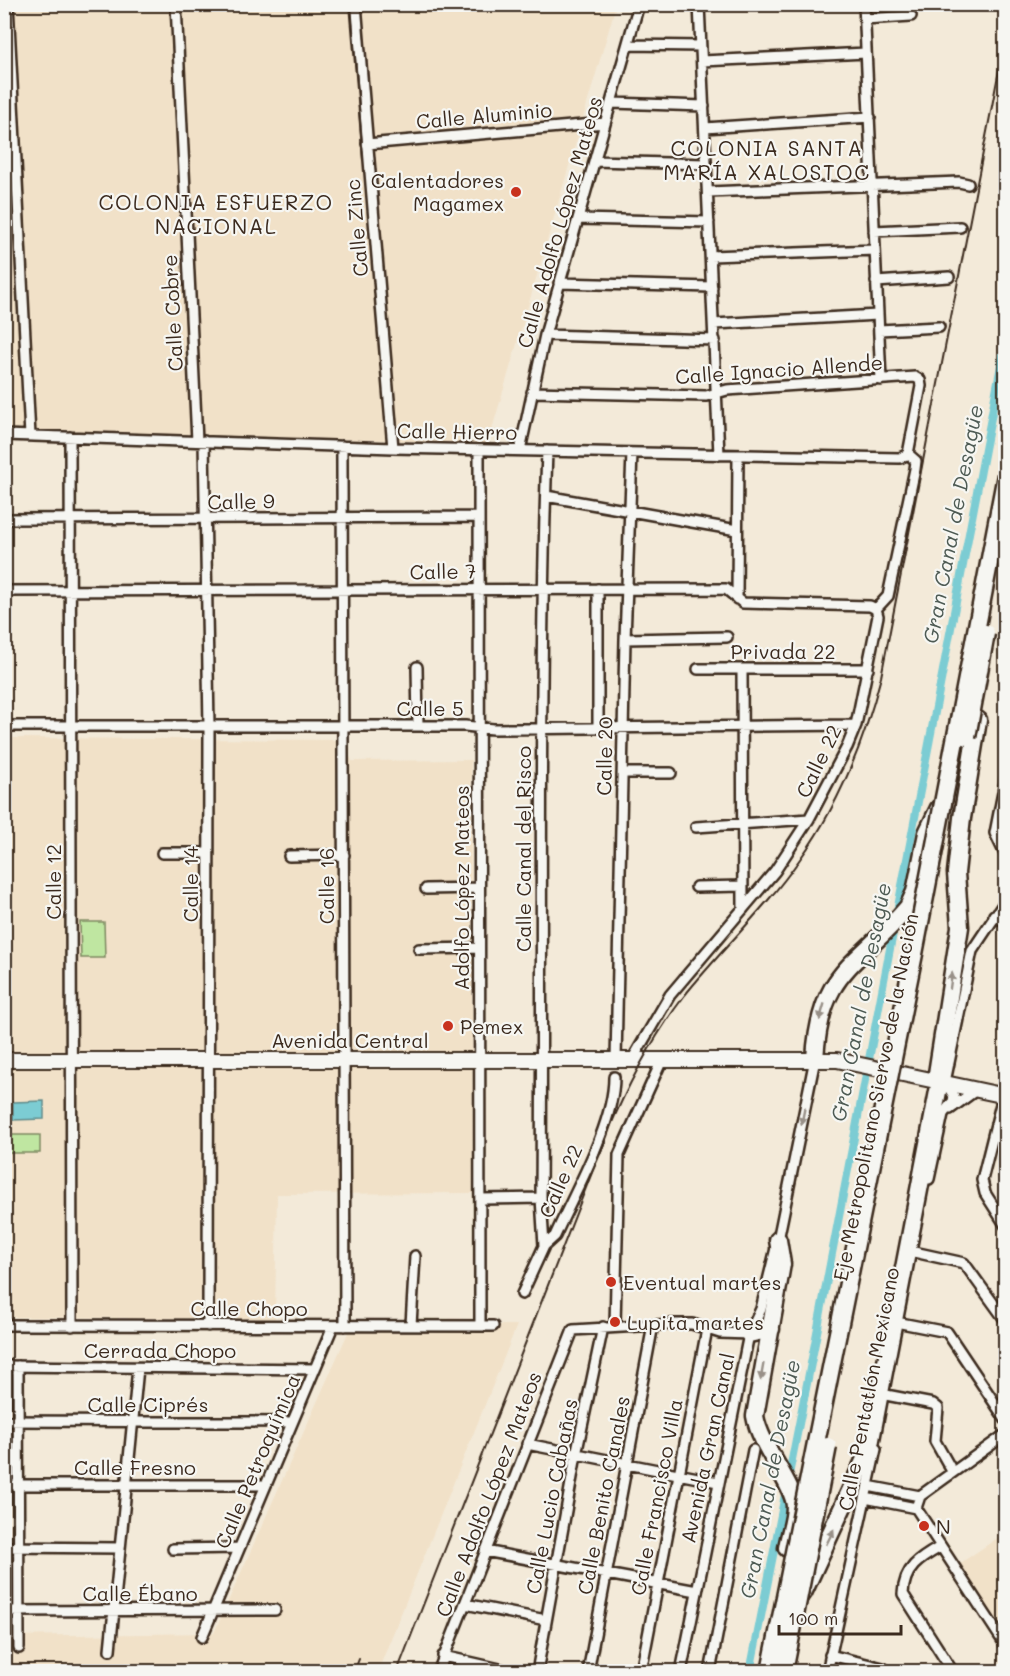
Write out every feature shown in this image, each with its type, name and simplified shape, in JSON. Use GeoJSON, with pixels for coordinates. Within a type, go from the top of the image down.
{"type":"FeatureCollection","features":[{"type":"Feature","properties":{"kind":"highway","name":"Eje Metropolitano Siervo de la Nación"},"geometry":{"type":"LineString","coordinates":[[770,1671],[944,799],[1005,475]]}},
{"type":"Feature","properties":{"kind":"highway","name":"Eje Metropolitano Siervo de la Nación"},"geometry":{"type":"LineString","coordinates":[[784,1671],[979,674],[1005,530]]}},
{"type":"Feature","properties":{"kind":"highway"},"geometry":{"type":"LineString","coordinates":[[796,1609],[860,1474],[869,1450],[876,1417],[940,1081],[960,927],[956,873],[980,703],[979,674]]}},
{"type":"Feature","properties":{"kind":"highway"},"geometry":{"type":"LineString","coordinates":[[815,1059],[823,1005],[831,987],[844,970],[908,907],[915,892],[927,833],[944,799]]}},
{"type":"Feature","properties":{"kind":"highway"},"geometry":{"type":"LineString","coordinates":[[777,1645],[779,1588],[795,1506],[784,1480],[761,1439],[755,1416],[782,1264],[778,1240]]}},
{"type":"Feature","properties":{"kind":"highway"},"geometry":{"type":"LineString","coordinates":[[749,1334],[771,1329]]}},
{"type":"Feature","properties":{"kind":"street"},"geometry":{"type":"LineString","coordinates":[[8,4],[30,436]]}},
{"type":"Feature","properties":{"kind":"street","name":"Calle Cobre"},"geometry":{"type":"LineString","coordinates":[[176,4],[201,441]]}},
{"type":"Feature","properties":{"kind":"street","name":"Calle Zinc"},"geometry":{"type":"LineString","coordinates":[[356,4],[393,448]]}},
{"type":"Feature","properties":{"kind":"street","name":"Calle Adolfo López Mateos"},"geometry":{"type":"LineString","coordinates":[[520,450],[545,335],[639,4]]}},
{"type":"Feature","properties":{"kind":"street"},"geometry":{"type":"LineString","coordinates":[[699,4],[719,455]]}},
{"type":"Feature","properties":{"kind":"street"},"geometry":{"type":"LineString","coordinates":[[864,4],[881,380]]}},
{"type":"Feature","properties":{"kind":"street"},"geometry":{"type":"LineString","coordinates":[[865,19],[911,16]]}},
{"type":"Feature","properties":{"kind":"street"},"geometry":{"type":"LineString","coordinates":[[628,45],[701,46]]}},
{"type":"Feature","properties":{"kind":"street"},"geometry":{"type":"LineString","coordinates":[[702,60],[867,53]]}},
{"type":"Feature","properties":{"kind":"street"},"geometry":{"type":"LineString","coordinates":[[612,103],[704,106]]}},
{"type":"Feature","properties":{"kind":"street"},"geometry":{"type":"LineString","coordinates":[[705,128],[870,117]]}},
{"type":"Feature","properties":{"kind":"street","name":"Calle Aluminio"},"geometry":{"type":"LineString","coordinates":[[367,144],[605,123]]}},
{"type":"Feature","properties":{"kind":"street"},"geometry":{"type":"LineString","coordinates":[[594,161],[706,164]]}},
{"type":"Feature","properties":{"kind":"street"},"geometry":{"type":"LineString","coordinates":[[708,192],[873,184],[959,182],[968,184]]}},
{"type":"Feature","properties":{"kind":"street"},"geometry":{"type":"LineString","coordinates":[[578,219],[709,222]]}},
{"type":"Feature","properties":{"kind":"street"},"geometry":{"type":"LineString","coordinates":[[874,231],[960,227]]}},
{"type":"Feature","properties":{"kind":"street"},"geometry":{"type":"LineString","coordinates":[[711,256],[875,250]]}},
{"type":"Feature","properties":{"kind":"street"},"geometry":{"type":"LineString","coordinates":[[876,282],[949,277]]}},
{"type":"Feature","properties":{"kind":"street"},"geometry":{"type":"LineString","coordinates":[[559,283],[711,287]]}},
{"type":"Feature","properties":{"kind":"street"},"geometry":{"type":"LineString","coordinates":[[714,324],[878,315]]}},
{"type":"Feature","properties":{"kind":"street"},"geometry":{"type":"LineString","coordinates":[[879,330],[939,327]]}},
{"type":"Feature","properties":{"kind":"street"},"geometry":{"type":"LineString","coordinates":[[545,335],[715,340]]}},
{"type":"Feature","properties":{"kind":"street","name":"Calle Ignacio Allende"},"geometry":{"type":"LineString","coordinates":[[532,392],[706,396],[717,393],[915,377],[920,380],[921,386],[908,454]]}},
{"type":"Feature","properties":{"kind":"street","name":"Calle Hierro"},"geometry":{"type":"LineString","coordinates":[[4,435],[479,450],[900,458],[908,454]]}},
{"type":"Feature","properties":{"kind":"street","name":"Calle 12"},"geometry":{"type":"LineString","coordinates":[[70,437],[72,1326]]}},
{"type":"Feature","properties":{"kind":"street","name":"Calle 14"},"geometry":{"type":"LineString","coordinates":[[201,441],[209,726],[208,1326]]}},
{"type":"Feature","properties":{"kind":"street","name":"Calle 16"},"geometry":{"type":"LineString","coordinates":[[342,446],[340,591],[344,855],[345,1326]]}},
{"type":"Feature","properties":{"kind":"street","name":"Adolfo López Mateos"},"geometry":{"type":"LineString","coordinates":[[479,450],[480,1326]]}},
{"type":"Feature","properties":{"kind":"street","name":"Calle Canal del Risco"},"geometry":{"type":"LineString","coordinates":[[544,1246],[541,1198],[541,589],[547,451]]}},
{"type":"Feature","properties":{"kind":"street","name":"Calle 20"},"geometry":{"type":"LineString","coordinates":[[616,1060],[625,639],[632,453]]}},
{"type":"Feature","properties":{"kind":"street"},"geometry":{"type":"LineString","coordinates":[[876,609],[888,596],[915,469],[916,461],[908,454]]}},
{"type":"Feature","properties":{"kind":"street"},"geometry":{"type":"LineString","coordinates":[[737,599],[738,455]]}},
{"type":"Feature","properties":{"kind":"street"},"geometry":{"type":"LineString","coordinates":[[546,496],[737,530]]}},
{"type":"Feature","properties":{"kind":"street","name":"Calle 9"},"geometry":{"type":"LineString","coordinates":[[4,519],[205,520],[478,517]]}},
{"type":"Feature","properties":{"kind":"street"},"geometry":{"type":"LineString","coordinates":[[598,589],[598,727]]}},
{"type":"Feature","properties":{"kind":"street","name":"Calle 7"},"geometry":{"type":"LineString","coordinates":[[4,591],[726,589],[743,603],[870,606],[876,609]]}},
{"type":"Feature","properties":{"kind":"street","name":"Calle 22"},"geometry":{"type":"LineString","coordinates":[[632,1060],[670,995],[775,871],[809,819],[843,756],[855,725],[878,616],[876,609]]}},
{"type":"Feature","properties":{"kind":"street"},"geometry":{"type":"LineString","coordinates":[[625,639],[727,637]]}},
{"type":"Feature","properties":{"kind":"street"},"geometry":{"type":"LineString","coordinates":[[417,667],[418,726]]}},
{"type":"Feature","properties":{"kind":"street","name":"Privada 22"},"geometry":{"type":"LineString","coordinates":[[698,669],[868,669]]}},
{"type":"Feature","properties":{"kind":"street"},"geometry":{"type":"LineString","coordinates":[[742,670],[743,909]]}},
{"type":"Feature","properties":{"kind":"street","name":"Calle 5"},"geometry":{"type":"LineString","coordinates":[[4,726],[541,728],[855,725]]}},
{"type":"Feature","properties":{"kind":"street"},"geometry":{"type":"LineString","coordinates":[[622,773],[671,773]]}},
{"type":"Feature","properties":{"kind":"street"},"geometry":{"type":"LineString","coordinates":[[1005,777],[995,833],[1005,856]]}},
{"type":"Feature","properties":{"kind":"street"},"geometry":{"type":"LineString","coordinates":[[696,827],[809,819]]}},
{"type":"Feature","properties":{"kind":"street"},"geometry":{"type":"LineString","coordinates":[[162,853],[207,853]]}},
{"type":"Feature","properties":{"kind":"street"},"geometry":{"type":"LineString","coordinates":[[289,856],[344,855]]}},
{"type":"Feature","properties":{"kind":"street"},"geometry":{"type":"LineString","coordinates":[[696,887],[743,886]]}},
{"type":"Feature","properties":{"kind":"street"},"geometry":{"type":"LineString","coordinates":[[426,889],[479,888]]}},
{"type":"Feature","properties":{"kind":"street"},"geometry":{"type":"LineString","coordinates":[[940,1081],[972,951],[1005,900]]}},
{"type":"Feature","properties":{"kind":"street"},"geometry":{"type":"LineString","coordinates":[[994,915],[1005,923]]}},
{"type":"Feature","properties":{"kind":"street"},"geometry":{"type":"LineString","coordinates":[[419,949],[479,948]]}},
{"type":"Feature","properties":{"kind":"street","name":"Avenida Central"},"geometry":{"type":"LineString","coordinates":[[4,1060],[815,1059],[853,1063],[1004,1096]]}},
{"type":"Feature","properties":{"kind":"street","name":"Avenida Gran Canal"},"geometry":{"type":"LineString","coordinates":[[681,1671],[749,1334],[761,1309],[778,1240],[815,1059]]}},
{"type":"Feature","properties":{"kind":"street"},"geometry":{"type":"LineString","coordinates":[[615,1326],[619,1155],[662,1060]]}},
{"type":"Feature","properties":{"kind":"street","name":"Calle 22"},"geometry":{"type":"LineString","coordinates":[[522,1294],[544,1246],[555,1236],[604,1126],[614,1099],[614,1077]]}},
{"type":"Feature","properties":{"kind":"street","name":"Calle Pentatlón Mexicano"},"geometry":{"type":"LineString","coordinates":[[827,1671],[902,1323],[914,1252],[943,1114],[954,1096],[940,1081]]}},
{"type":"Feature","properties":{"kind":"street"},"geometry":{"type":"LineString","coordinates":[[943,1114],[976,1090]]}},
{"type":"Feature","properties":{"kind":"street"},"geometry":{"type":"LineString","coordinates":[[1004,1096],[982,1180],[987,1197],[1005,1226]]}},
{"type":"Feature","properties":{"kind":"street"},"geometry":{"type":"LineString","coordinates":[[480,1199],[541,1198]]}},
{"type":"Feature","properties":{"kind":"street"},"geometry":{"type":"LineString","coordinates":[[914,1252],[964,1263],[1005,1321]]}},
{"type":"Feature","properties":{"kind":"street"},"geometry":{"type":"LineString","coordinates":[[411,1325],[415,1256]]}},
{"type":"Feature","properties":{"kind":"street"},"geometry":{"type":"LineString","coordinates":[[902,1323],[947,1332],[1005,1420]]}},
{"type":"Feature","properties":{"kind":"street"},"geometry":{"type":"LineString","coordinates":[[603,1328],[692,1324],[720,1333],[749,1334]]}},
{"type":"Feature","properties":{"kind":"street","name":"Calle Chopo"},"geometry":{"type":"LineString","coordinates":[[4,1325],[493,1326]]}},
{"type":"Feature","properties":{"kind":"street","name":"Calle Benito Canales"},"geometry":{"type":"LineString","coordinates":[[588,1671],[653,1325]]}},
{"type":"Feature","properties":{"kind":"street","name":"Calle Petroquímica"},"geometry":{"type":"LineString","coordinates":[[202,1638],[333,1326]]}},
{"type":"Feature","properties":{"kind":"street","name":"Calle Adolfo López Mateos"},"geometry":{"type":"LineString","coordinates":[[438,1671],[573,1330],[603,1328]]}},
{"type":"Feature","properties":{"kind":"street","name":"Calle Lucio Cabañas"},"geometry":{"type":"LineString","coordinates":[[537,1671],[576,1455],[603,1328]]}},
{"type":"Feature","properties":{"kind":"street","name":"Calle Francisco Villa"},"geometry":{"type":"LineString","coordinates":[[641,1671],[707,1329]]}},
{"type":"Feature","properties":{"kind":"street","name":"Cerrada Chopo"},"geometry":{"type":"LineString","coordinates":[[4,1366],[315,1369]]}},
{"type":"Feature","properties":{"kind":"street"},"geometry":{"type":"LineString","coordinates":[[18,1366],[19,1648]]}},
{"type":"Feature","properties":{"kind":"street"},"geometry":{"type":"LineString","coordinates":[[110,1650],[138,1368]]}},
{"type":"Feature","properties":{"kind":"street"},"geometry":{"type":"LineString","coordinates":[[886,1395],[936,1406],[939,1414],[935,1441],[952,1471]]}},
{"type":"Feature","properties":{"kind":"street","name":"Calle Ciprés"},"geometry":{"type":"LineString","coordinates":[[4,1421],[291,1422]]}},
{"type":"Feature","properties":{"kind":"street"},"geometry":{"type":"LineString","coordinates":[[916,1508],[920,1496],[1005,1434]]}},
{"type":"Feature","properties":{"kind":"street"},"geometry":{"type":"LineString","coordinates":[[527,1444],[677,1476],[718,1482]]}},
{"type":"Feature","properties":{"kind":"street"},"geometry":{"type":"LineString","coordinates":[[710,1671],[753,1450]]}},
{"type":"Feature","properties":{"kind":"street","name":"Calle Fresno"},"geometry":{"type":"LineString","coordinates":[[4,1485],[265,1485]]}},
{"type":"Feature","properties":{"kind":"street"},"geometry":{"type":"LineString","coordinates":[[868,1486],[920,1496]]}},
{"type":"Feature","properties":{"kind":"street"},"geometry":{"type":"LineString","coordinates":[[865,1498],[916,1508],[1005,1646]]}},
{"type":"Feature","properties":{"kind":"street"},"geometry":{"type":"LineString","coordinates":[[4,1547],[120,1548]]}},
{"type":"Feature","properties":{"kind":"street"},"geometry":{"type":"LineString","coordinates":[[940,1547],[911,1566],[903,1594],[953,1671]]}},
{"type":"Feature","properties":{"kind":"street"},"geometry":{"type":"LineString","coordinates":[[173,1549],[239,1548]]}},
{"type":"Feature","properties":{"kind":"street"},"geometry":{"type":"LineString","coordinates":[[484,1551],[697,1591]]}},
{"type":"Feature","properties":{"kind":"street"},"geometry":{"type":"LineString","coordinates":[[465,1604],[546,1620]]}},
{"type":"Feature","properties":{"kind":"street","name":"Calle Ébano"},"geometry":{"type":"LineString","coordinates":[[4,1611],[275,1610]]}},
{"type":"Feature","properties":{"kind":"street"},"geometry":{"type":"LineString","coordinates":[[830,1655],[884,1670]]}},
{"type":"Feature","properties":{"kind":"street"},"geometry":{"type":"LineString","coordinates":[[443,1656],[483,1669],[513,1671]]}},
{"type":"Feature","properties":{"kind":"shaded area"},"geometry":{"type":"Polygon","coordinates":[[[5,5],[616,5],[488,443],[5,431],[5,5]]]}},
{"type":"Feature","properties":{"kind":"shaded area"},"geometry":{"type":"Polygon","coordinates":[[[5,738],[343,740],[352,761],[471,760],[473,1193],[277,1194],[275,1319],[5,1317],[5,738]]]}},
{"type":"Feature","properties":{"kind":"shaded area"},"geometry":{"type":"Polygon","coordinates":[[[517,1325],[378,1671],[5,1671],[4,1636],[214,1633],[351,1326],[517,1325]]]}},
{"type":"Feature","properties":{"kind":"shaded area"},"geometry":{"type":"Polygon","coordinates":[[[1005,1533],[1005,1634],[959,1564],[1005,1533]]]}},
{"type":"Feature","properties":{"kind":"green space"},"geometry":{"type":"Polygon","coordinates":[[[80,922],[104,922],[105,958],[81,958],[80,922]]]}},
{"type":"Feature","properties":{"kind":"green space"},"geometry":{"type":"Polygon","coordinates":[[[9,1135],[40,1135],[40,1153],[8,1153],[9,1135]]]}},
{"type":"Feature","properties":{"kind":"water"},"geometry":{"type":"Polygon","coordinates":[[[44,1101],[44,1119],[13,1120],[13,1102],[44,1101]]]}},
{"type":"Feature","properties":{"kind":"waterway","name":"Gran Canal de Desagüe"},"geometry":{"type":"LineString","coordinates":[[750,1672],[1006,339]]}},
{"type":"Feature","properties":{"kind":"railway"},"geometry":{"type":"LineString","coordinates":[[351,4],[363,160]]}},
{"type":"Feature","properties":{"kind":"railway"},"geometry":{"type":"LineString","coordinates":[[397,1672],[623,1097],[651,1045],[685,995],[787,877],[814,838],[839,794],[867,725],[881,677],[1006,34]]}},
{"type":"Feature","properties":{"kind":"railway"},"geometry":{"type":"LineString","coordinates":[[354,1672],[359,1659]]}},
{"type":"Feature","properties":{"kind":"railway"},"geometry":{"type":"LineString","coordinates":[[338,1672],[341,1664]]}},
{"type":"Feature","properties":{"kind":"place","name":"Calentadores Magamex"},"geometry":{"type":"Point","coordinates":[516,192]}},
{"type":"Feature","properties":{"kind":"place","name":"Pemex"},"geometry":{"type":"Point","coordinates":[448,1026]}},
{"type":"Feature","properties":{"kind":"place","name":"Eventual martes"},"geometry":{"type":"Point","coordinates":[611,1282]}},
{"type":"Feature","properties":{"kind":"place","name":"Lupita martes"},"geometry":{"type":"Point","coordinates":[615,1322]}},
{"type":"Feature","properties":{"kind":"place","name":"N"},"geometry":{"type":"Point","coordinates":[924,1526]}},
{"type":"Feature","properties":{"kind":"district","name":"COLONIA SANTA MARÍA XALOSTOC"},"geometry":{"type":"Point","coordinates":[767,159]}},
{"type":"Feature","properties":{"kind":"district","name":"COLONIA ESFUERZO NACIONAL"},"geometry":{"type":"Point","coordinates":[216,213]}}]}
